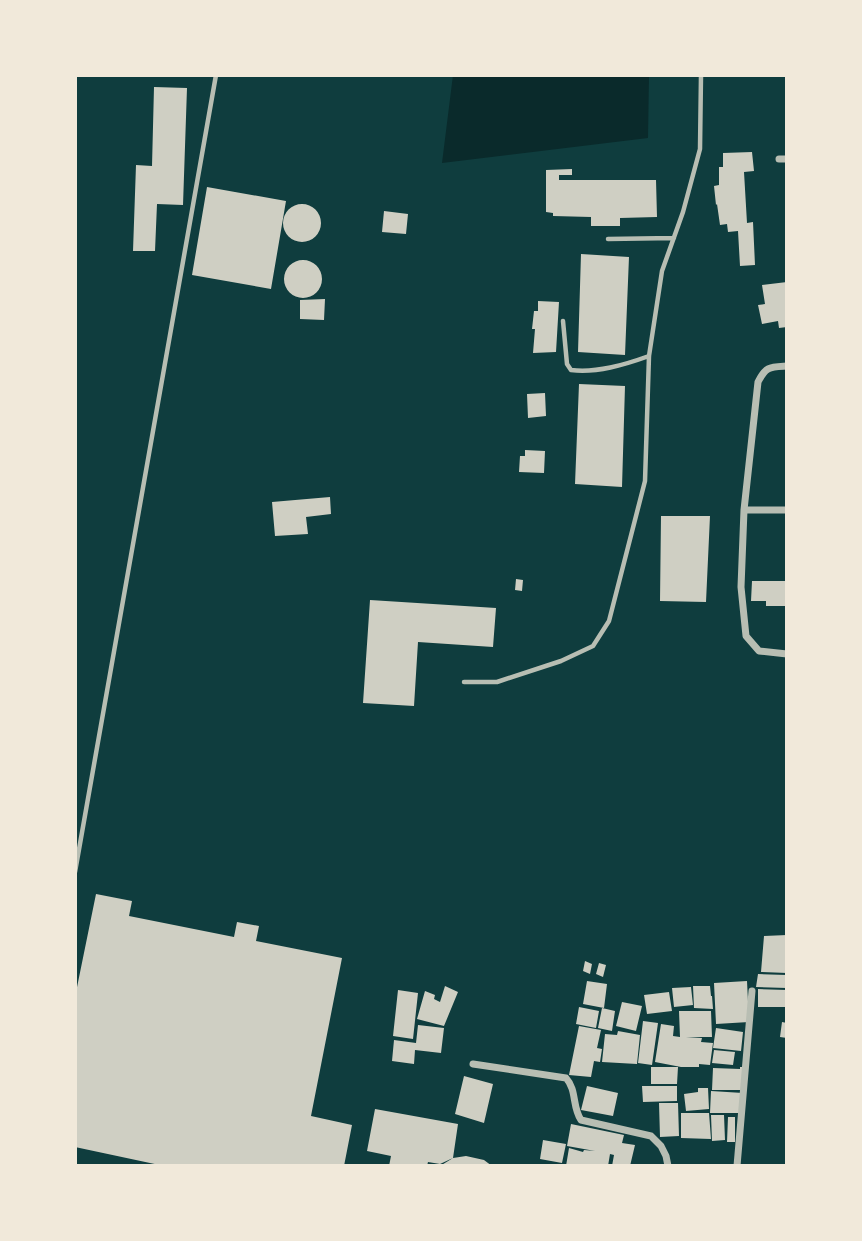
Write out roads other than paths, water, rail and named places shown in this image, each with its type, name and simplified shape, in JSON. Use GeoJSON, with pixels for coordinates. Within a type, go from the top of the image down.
{"type":"FeatureCollection","features":[{"type":"Feature","properties":{"kind":"street"},"geometry":{"type":"LineString","coordinates":[[787,366],[770,367],[762,373],[758,382],[744,510],[741,587],[746,636],[759,652],[787,654]]}},
{"type":"Feature","properties":{"kind":"street"},"geometry":{"type":"LineString","coordinates":[[744,510],[787,510]]}},
{"type":"Feature","properties":{"kind":"street"},"geometry":{"type":"LineString","coordinates":[[737,1166],[752,991]]}},
{"type":"Feature","properties":{"kind":"street"},"geometry":{"type":"LineString","coordinates":[[473,1064],[566,1078],[571,1083],[576,1114],[581,1120],[651,1136],[661,1146],[668,1166]]}},
{"type":"Feature","properties":{"kind":"lane"},"geometry":{"type":"LineString","coordinates":[[75,872],[216,75]]}},
{"type":"Feature","properties":{"kind":"lane"},"geometry":{"type":"LineString","coordinates":[[464,681],[498,682],[561,661],[593,646],[609,621],[645,481],[649,356],[662,271],[683,212],[700,149],[701,75]]}},
{"type":"Feature","properties":{"kind":"lane"},"geometry":{"type":"LineString","coordinates":[[608,239],[674,238]]}},
{"type":"Feature","properties":{"kind":"lane"},"geometry":{"type":"LineString","coordinates":[[563,321],[567,363],[571,370],[581,372],[623,366],[649,356]]}},
{"type":"Feature","properties":{"kind":"water"},"geometry":{"type":"Polygon","coordinates":[[[453,75],[649,75],[648,138],[442,163],[453,75]]]}}]}
